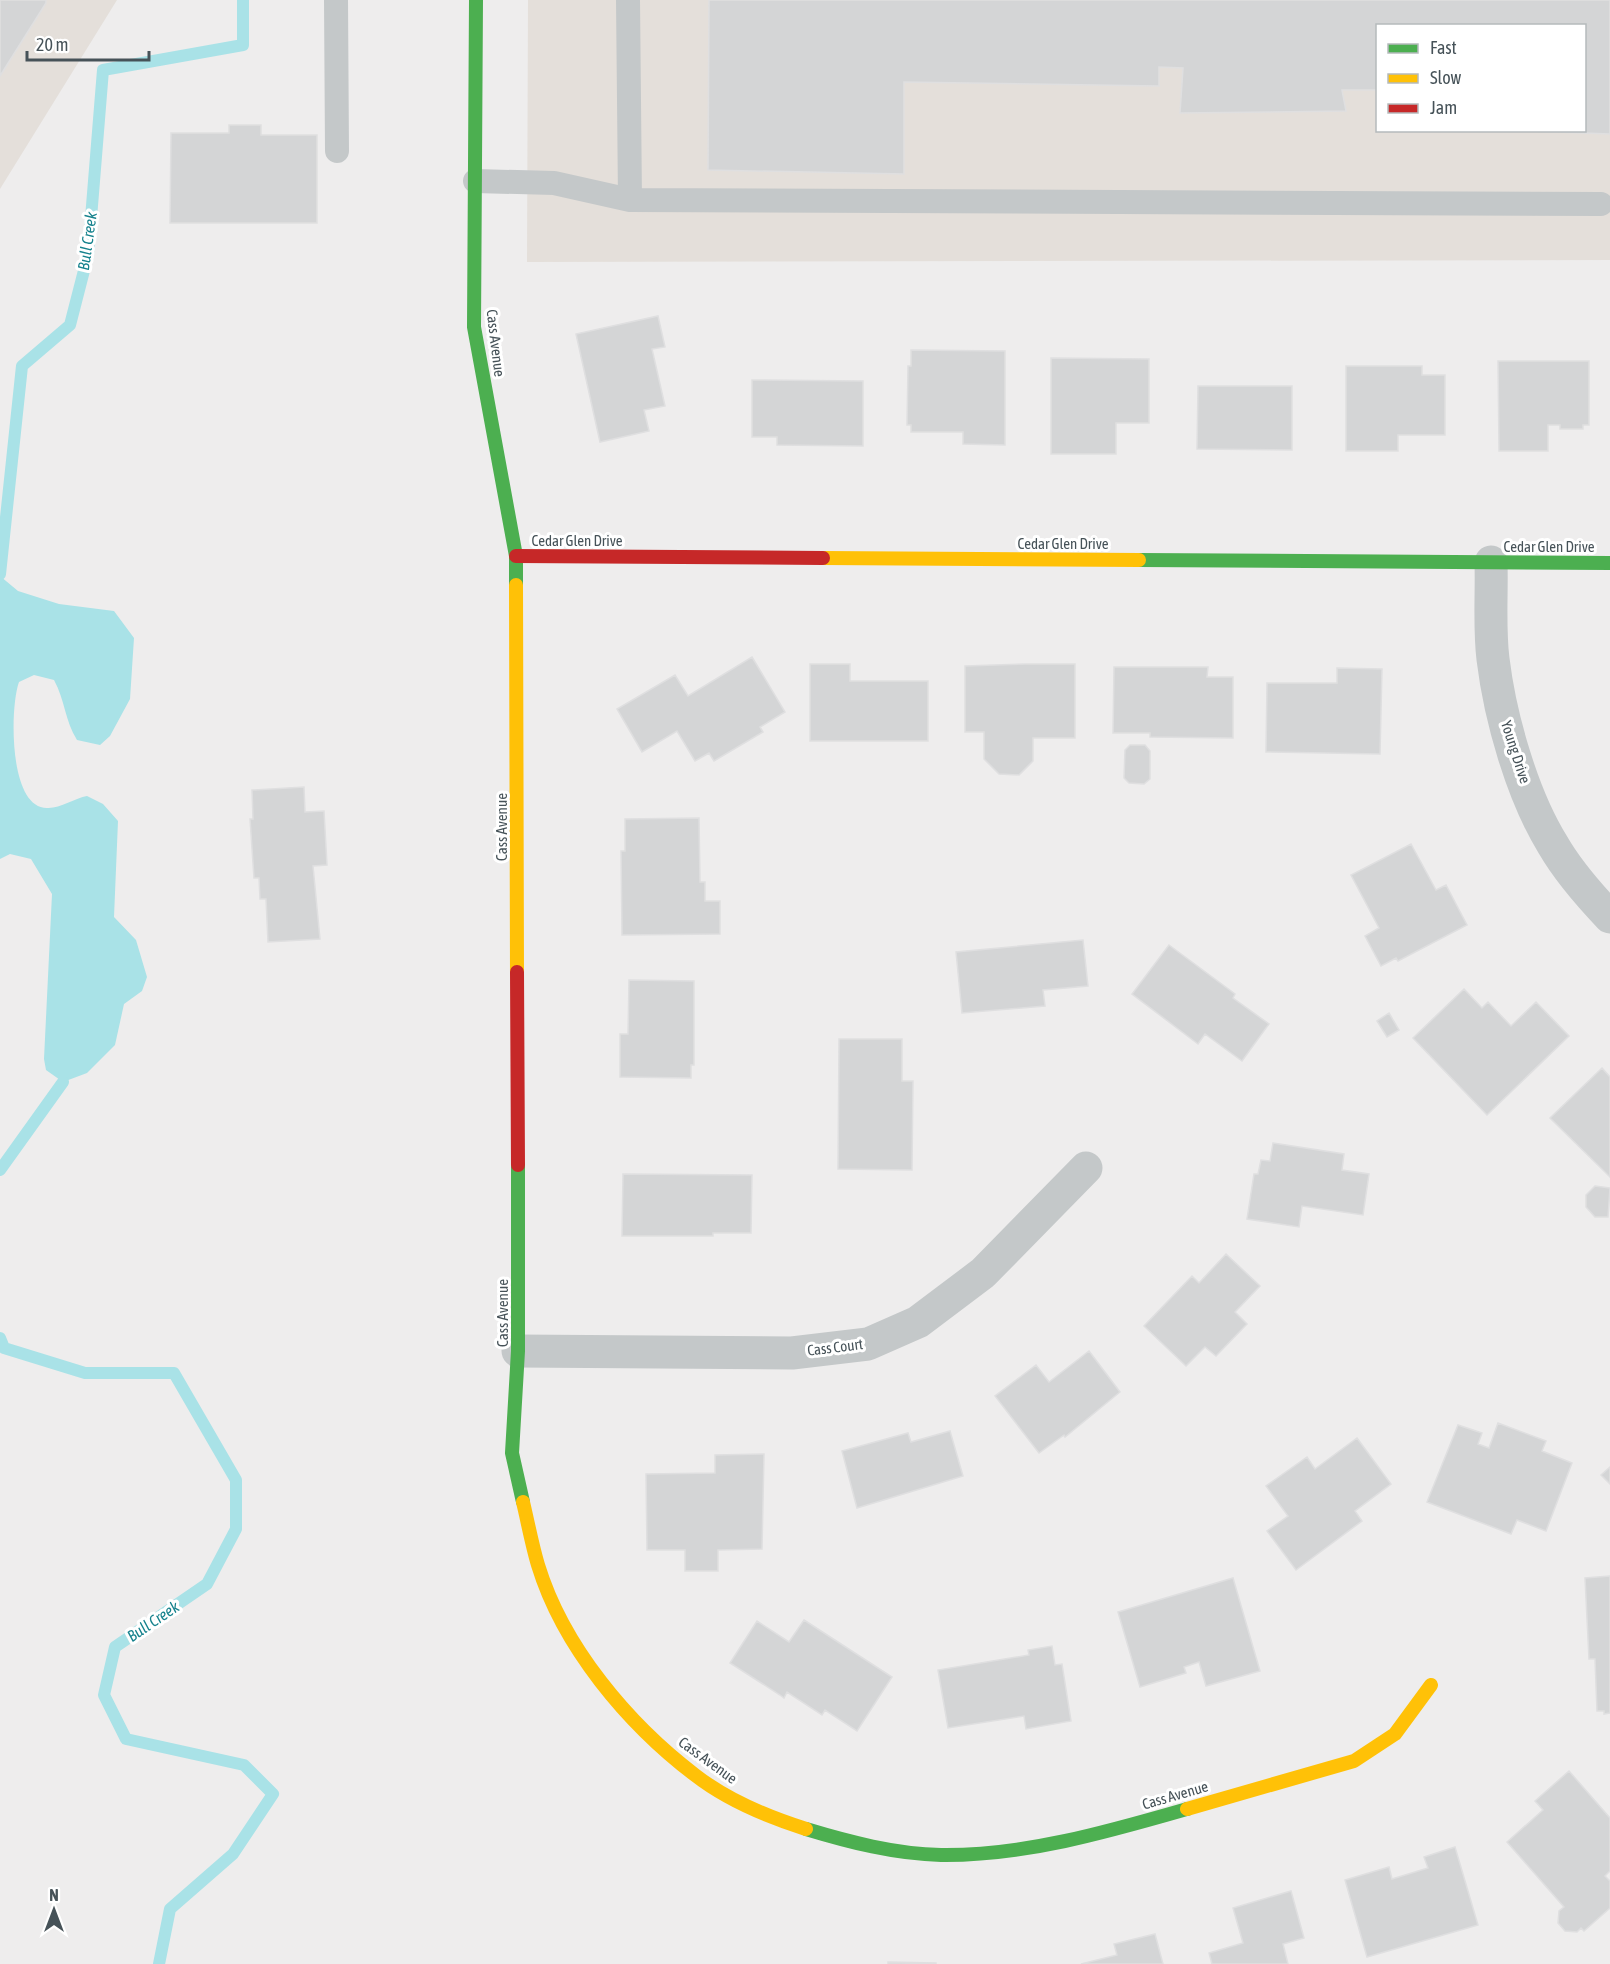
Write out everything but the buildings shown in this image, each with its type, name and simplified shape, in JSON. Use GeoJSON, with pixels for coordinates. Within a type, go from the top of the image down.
{"type":"FeatureCollection","features":[{"type":"Feature","properties":{"kind":"street","name":"Cass Avenue"},"geometry":{"type":"LineString","coordinates":[[476,0],[474,327],[516,556],[518,1351],[512,1453],[538,1566],[564,1625],[590,1665],[625,1709],[658,1743],[696,1776],[735,1800],[789,1823],[842,1840],[896,1851],[940,1855],[1009,1852],[1124,1827],[1353,1761],[1395,1734],[1431,1685]]}},
{"type":"Feature","properties":{"kind":"street","name":"Cedar Glen Drive"},"geometry":{"type":"LineString","coordinates":[[516,556],[1610,563]]}},
{"type":"Feature","properties":{"kind":"street","name":"Young Drive"},"geometry":{"type":"LineString","coordinates":[[1491,562],[1493,657],[1511,745],[1540,820],[1553,846],[1584,889],[1610,917]]}},
{"type":"Feature","properties":{"kind":"street","name":"Cass Court"},"geometry":{"type":"LineString","coordinates":[[518,1351],[792,1353],[868,1344],[918,1322],[983,1273],[1086,1168]]}},
{"type":"Feature","properties":{"kind":"lane"},"geometry":{"type":"LineString","coordinates":[[336,0],[337,151]]}},
{"type":"Feature","properties":{"kind":"lane"},"geometry":{"type":"LineString","coordinates":[[628,0],[630,200]]}},
{"type":"Feature","properties":{"kind":"lane"},"geometry":{"type":"LineString","coordinates":[[475,181],[554,183],[630,200],[1601,204]]}},
{"type":"Feature","properties":{"kind":"shaded area"},"geometry":{"type":"Polygon","coordinates":[[[0,0],[117,0],[0,189],[0,0]]]}},
{"type":"Feature","properties":{"kind":"shaded area"},"geometry":{"type":"Polygon","coordinates":[[[528,0],[1610,0],[1610,260],[527,262],[528,0]]]}},
{"type":"Feature","properties":{"kind":"water"},"geometry":{"type":"Polygon","coordinates":[[[0,576],[18,591],[59,604],[114,611],[134,638],[130,699],[110,736],[100,745],[77,740],[54,680],[34,675],[19,682],[16,694],[15,754],[25,792],[34,804],[52,808],[87,796],[103,804],[118,821],[114,917],[136,940],[147,977],[142,991],[124,1004],[115,1045],[87,1073],[63,1082],[46,1070],[44,1059],[52,894],[31,859],[10,854],[0,859],[0,576]]]}},
{"type":"Feature","properties":{"kind":"waterway","name":"Bull Creek"},"geometry":{"type":"LineString","coordinates":[[0,574],[22,366],[70,325],[88,255],[103,70],[243,45],[243,0]]}},
{"type":"Feature","properties":{"kind":"waterway","name":"Bull Creek"},"geometry":{"type":"LineString","coordinates":[[0,1170],[63,1082]]}},
{"type":"Feature","properties":{"kind":"waterway","name":"Bull Creek"},"geometry":{"type":"LineString","coordinates":[[0,1338],[4,1348],[85,1373],[174,1373],[236,1480],[236,1529],[207,1584],[115,1647],[104,1695],[126,1739],[244,1765],[273,1794],[233,1854],[170,1909],[159,1964]]}},
{"type":"Feature","properties":{"kind":"traffic: fast"},"geometry":{"type":"LineString","coordinates":[[476,0],[474,327],[516,556],[516,585]]}},
{"type":"Feature","properties":{"kind":"traffic: fast"},"geometry":{"type":"LineString","coordinates":[[1139,560],[1610,563]]}},
{"type":"Feature","properties":{"kind":"traffic: fast"},"geometry":{"type":"LineString","coordinates":[[518,1165],[518,1351],[512,1453],[523,1502]]}},
{"type":"Feature","properties":{"kind":"traffic: fast"},"geometry":{"type":"LineString","coordinates":[[806,1829],[889,1850],[941,1855],[972,1854],[1065,1841],[1187,1809]]}},
{"type":"Feature","properties":{"kind":"traffic: slow"},"geometry":{"type":"LineString","coordinates":[[823,558],[1139,560]]}},
{"type":"Feature","properties":{"kind":"traffic: slow"},"geometry":{"type":"LineString","coordinates":[[516,585],[517,972]]}},
{"type":"Feature","properties":{"kind":"traffic: slow"},"geometry":{"type":"LineString","coordinates":[[523,1502],[538,1565],[549,1595],[581,1654],[622,1708],[670,1755],[707,1784],[748,1807],[806,1829]]}},
{"type":"Feature","properties":{"kind":"traffic: slow"},"geometry":{"type":"LineString","coordinates":[[1187,1809],[1354,1761],[1395,1734],[1431,1685]]}},
{"type":"Feature","properties":{"kind":"traffic: jam"},"geometry":{"type":"LineString","coordinates":[[516,556],[823,558]]}},
{"type":"Feature","properties":{"kind":"traffic: jam"},"geometry":{"type":"LineString","coordinates":[[517,972],[518,1165]]}}]}
